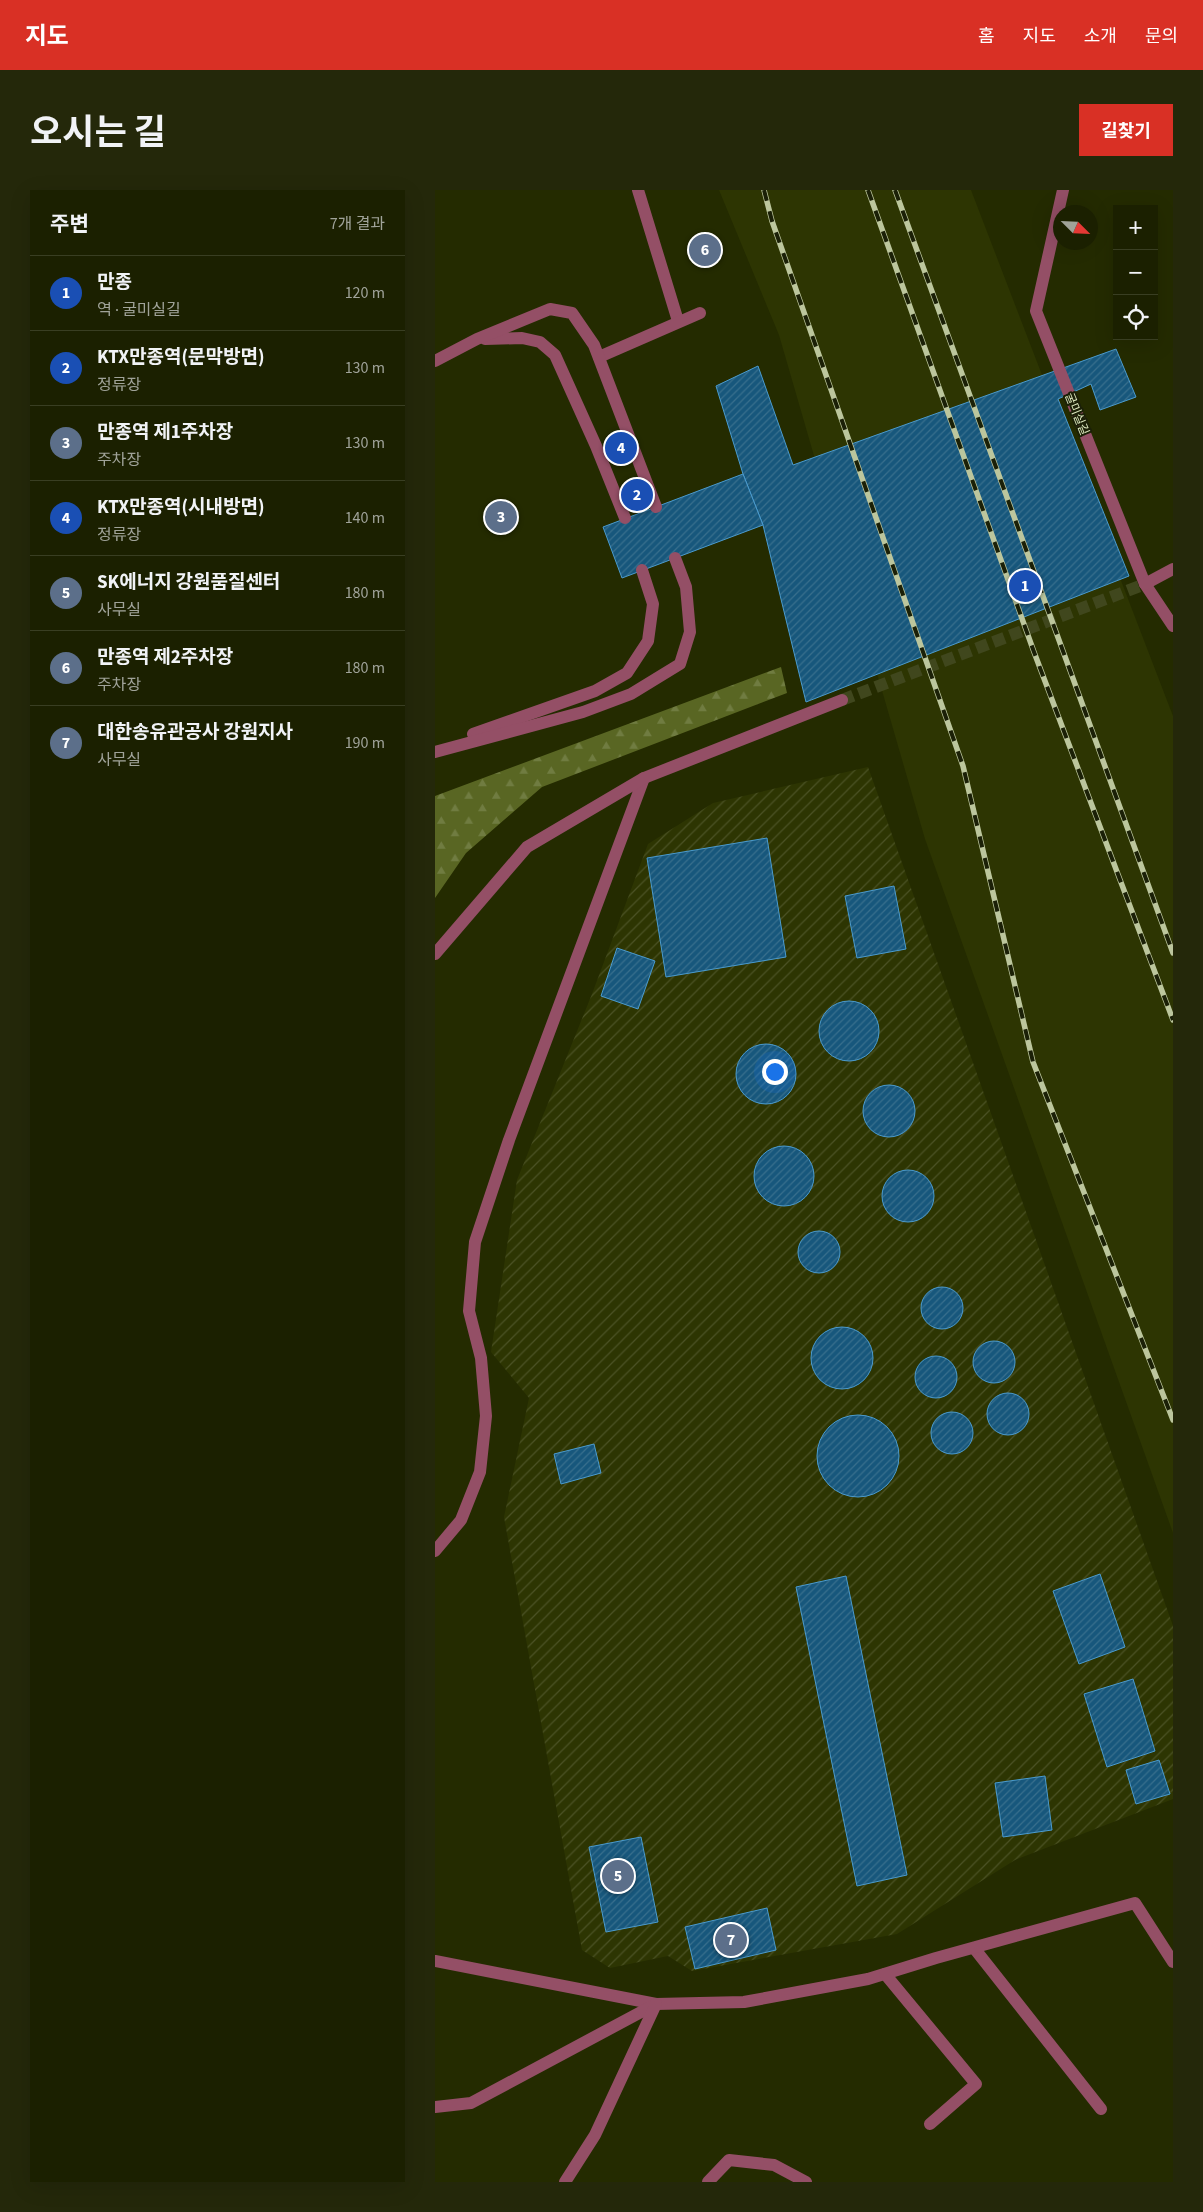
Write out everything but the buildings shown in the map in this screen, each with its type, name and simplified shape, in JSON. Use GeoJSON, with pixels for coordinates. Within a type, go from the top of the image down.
{"type":"FeatureCollection","features":[{"type":"Feature","properties":{"kind":"street"},"geometry":{"type":"LineString","coordinates":[[637,190],[678,321]]}},
{"type":"Feature","properties":{"kind":"street","name":"굴미실길"},"geometry":{"type":"LineString","coordinates":[[1063,190],[1036,311],[1145,584],[1173,626]]}},
{"type":"Feature","properties":{"kind":"street"},"geometry":{"type":"LineString","coordinates":[[435,360],[477,339],[550,309],[572,313],[594,345],[656,507]]}},
{"type":"Feature","properties":{"kind":"street"},"geometry":{"type":"LineString","coordinates":[[599,357],[700,313]]}},
{"type":"Feature","properties":{"kind":"street"},"geometry":{"type":"LineString","coordinates":[[477,339],[522,338],[540,342],[555,355],[596,446],[625,518]]}},
{"type":"Feature","properties":{"kind":"street"},"geometry":{"type":"LineString","coordinates":[[435,752],[583,712],[631,694],[680,664],[690,632],[686,587],[675,558]]}},
{"type":"Feature","properties":{"kind":"street"},"geometry":{"type":"LineString","coordinates":[[1145,584],[1173,569]]}},
{"type":"Feature","properties":{"kind":"street"},"geometry":{"type":"LineString","coordinates":[[435,747],[595,691],[627,674],[648,642],[653,604],[642,570]]}},
{"type":"Feature","properties":{"kind":"street"},"geometry":{"type":"LineString","coordinates":[[435,954],[527,847],[644,778],[842,700]]}},
{"type":"Feature","properties":{"kind":"street"},"geometry":{"type":"LineString","coordinates":[[435,1551],[461,1520],[480,1472],[486,1416],[481,1358],[469,1311],[475,1242],[509,1140],[644,778]]}},
{"type":"Feature","properties":{"kind":"street"},"geometry":{"type":"LineString","coordinates":[[435,1961],[656,2004],[744,2002],[868,1980],[1135,1903],[1173,1962]]}},
{"type":"Feature","properties":{"kind":"street"},"geometry":{"type":"LineString","coordinates":[[974,1948],[1101,2109]]}},
{"type":"Feature","properties":{"kind":"street"},"geometry":{"type":"LineString","coordinates":[[885,1974],[976,2084],[930,2124]]}},
{"type":"Feature","properties":{"kind":"street"},"geometry":{"type":"LineString","coordinates":[[435,2107],[471,2103],[656,2004]]}},
{"type":"Feature","properties":{"kind":"street"},"geometry":{"type":"LineString","coordinates":[[565,2182],[595,2135],[656,2004]]}},
{"type":"Feature","properties":{"kind":"street"},"geometry":{"type":"LineString","coordinates":[[707,2182],[729,2160],[774,2165],[806,2182]]}},
{"type":"Feature","properties":{"kind":"shaded area"},"geometry":{"type":"Polygon","coordinates":[[[719,190],[971,190],[1173,716],[1173,1533],[925,839],[779,335],[719,190]]]}},
{"type":"Feature","properties":{"kind":"shaded area"},"geometry":{"type":"Polygon","coordinates":[[[868,767],[1173,1626],[1173,1799],[1015,1860],[897,1934],[692,1971],[668,1956],[610,1968],[582,1950],[504,1517],[529,1398],[491,1352],[517,1180],[592,994],[648,844],[713,803],[868,767]]]}},
{"type":"Feature","properties":{"kind":"green space"},"geometry":{"type":"Polygon","coordinates":[[[781,667],[787,693],[542,787],[466,853],[435,898],[435,796],[781,667]]]}},
{"type":"Feature","properties":{"kind":"tunnel"},"geometry":{"type":"LineString","coordinates":[[842,700],[1145,584]]}},
{"type":"Feature","properties":{"kind":"railway"},"geometry":{"type":"LineString","coordinates":[[764,190],[772,221],[963,766],[1033,1062],[1173,1420]]}},
{"type":"Feature","properties":{"kind":"railway"},"geometry":{"type":"LineString","coordinates":[[868,190],[1034,652],[1173,1020]]}},
{"type":"Feature","properties":{"kind":"railway"},"geometry":{"type":"LineString","coordinates":[[895,190],[1173,953]]}},
{"type":"Feature","properties":{"kind":"place","name":"만종역 제2주차장"},"geometry":{"type":"Point","coordinates":[705,250]}},
{"type":"Feature","properties":{"kind":"place","name":"KTX만종역(시내방면)"},"geometry":{"type":"Point","coordinates":[621,448]}},
{"type":"Feature","properties":{"kind":"place","name":"KTX만종역(문막방면)"},"geometry":{"type":"Point","coordinates":[637,495]}},
{"type":"Feature","properties":{"kind":"place","name":"만종역 제1주차장"},"geometry":{"type":"Point","coordinates":[501,517]}},
{"type":"Feature","properties":{"kind":"place","name":"만종"},"geometry":{"type":"Point","coordinates":[1025,586]}},
{"type":"Feature","properties":{"kind":"place","name":"SK에너지 강원품질센터"},"geometry":{"type":"Point","coordinates":[618,1876]}},
{"type":"Feature","properties":{"kind":"place","name":"대한송유관공사 강원지사"},"geometry":{"type":"Point","coordinates":[731,1940]}}]}
